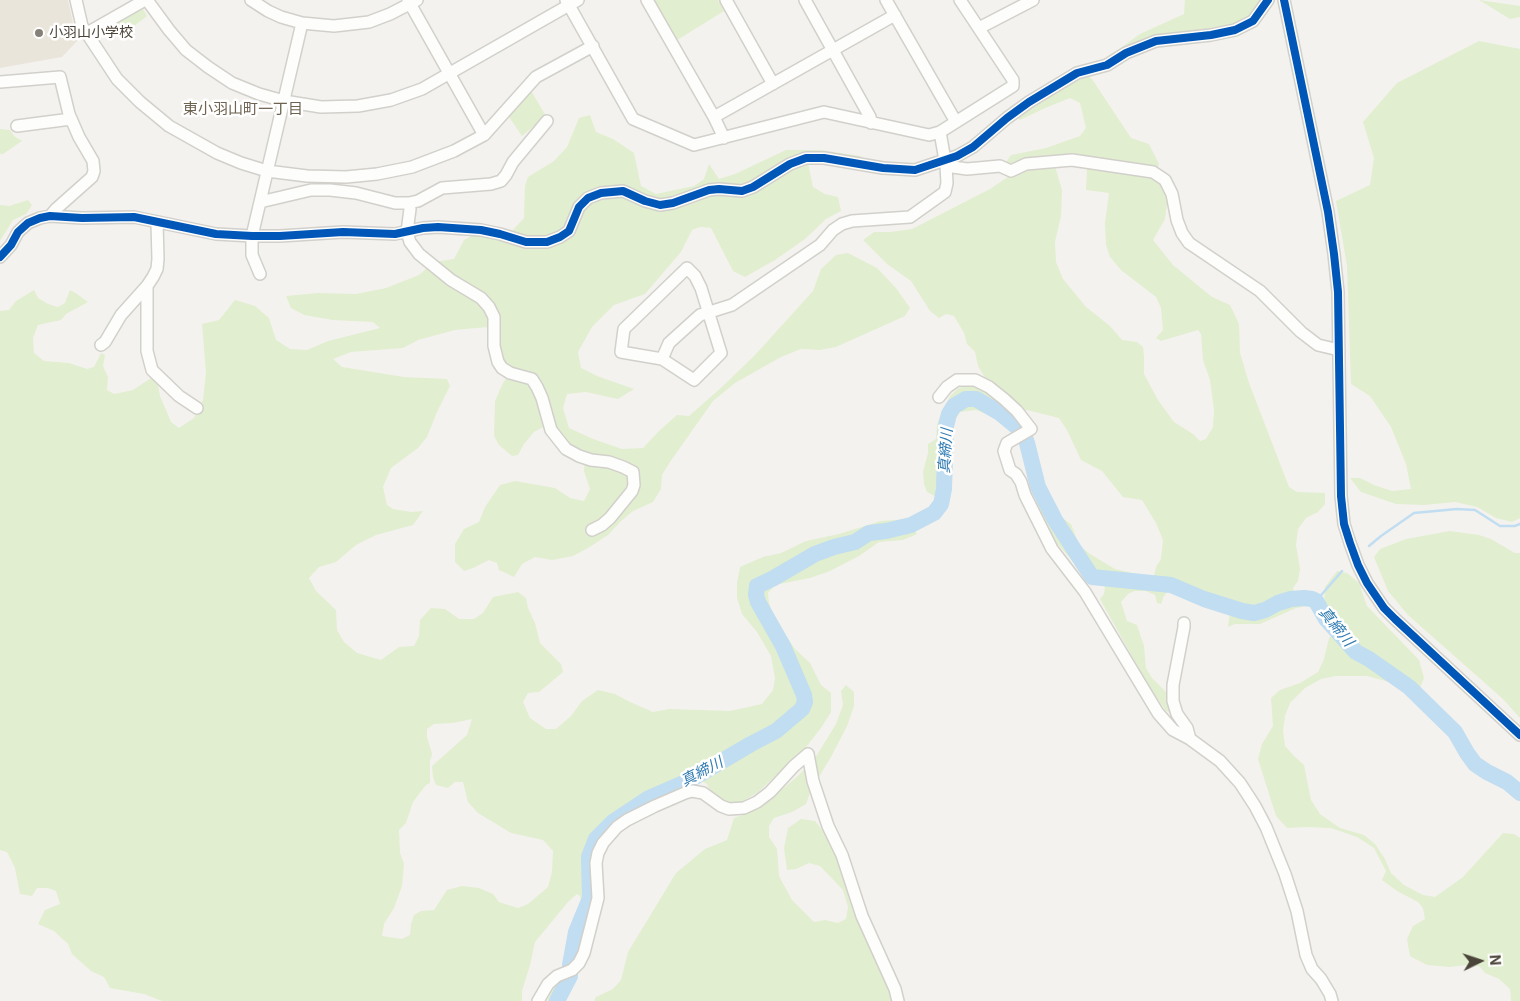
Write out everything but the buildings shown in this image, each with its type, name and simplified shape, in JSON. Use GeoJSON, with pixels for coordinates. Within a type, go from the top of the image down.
{"type":"FeatureCollection","features":[{"type":"Feature","properties":{"kind":"street"},"geometry":{"type":"LineString","coordinates":[[76,0],[82,26],[117,79],[140,102],[169,126],[217,153],[241,163],[267,171],[307,176],[346,177],[378,174],[412,167],[454,151],[484,135],[536,78],[593,46]]}},
{"type":"Feature","properties":{"kind":"street"},"geometry":{"type":"LineString","coordinates":[[87,34],[146,0],[186,50],[208,68],[232,83],[259,94],[284,101],[321,107],[358,106],[391,100],[422,89],[571,2],[633,119],[694,145],[824,112],[929,135],[940,132],[1013,86],[1013,80],[960,0]]}},
{"type":"Feature","properties":{"kind":"street"},"geometry":{"type":"LineString","coordinates":[[250,0],[268,12],[281,17],[302,23],[334,26],[369,22],[411,1],[448,73],[484,135]]}},
{"type":"Feature","properties":{"kind":"street"},"geometry":{"type":"LineString","coordinates":[[647,0],[724,138]]}},
{"type":"Feature","properties":{"kind":"street"},"geometry":{"type":"LineString","coordinates":[[726,0],[773,84]]}},
{"type":"Feature","properties":{"kind":"street"},"geometry":{"type":"LineString","coordinates":[[805,0],[871,122]]}},
{"type":"Feature","properties":{"kind":"street"},"geometry":{"type":"LineString","coordinates":[[886,0],[956,122]]}},
{"type":"Feature","properties":{"kind":"street"},"geometry":{"type":"LineString","coordinates":[[979,28],[1033,0]]}},
{"type":"Feature","properties":{"kind":"street"},"geometry":{"type":"LineString","coordinates":[[0,257],[11,246],[18,232],[28,223],[50,216],[82,218],[134,217],[216,234],[252,236],[343,232],[375,234],[407,232],[438,227],[481,230],[526,242],[547,242],[569,231],[579,207],[588,198],[601,193],[623,191],[645,201],[660,205],[673,203],[709,190],[742,191],[753,187],[790,164],[806,158],[824,158],[883,168],[916,170],[945,163],[973,147],[1006,118],[1077,73],[1107,65],[1126,53],[1156,41],[1211,35],[1235,30],[1253,21],[1268,0]]}},
{"type":"Feature","properties":{"kind":"street"},"geometry":{"type":"LineString","coordinates":[[1284,0],[1329,220],[1334,254],[1338,292],[1340,496],[1344,524],[1358,565],[1372,590],[1395,619],[1520,735]]}},
{"type":"Feature","properties":{"kind":"street"},"geometry":{"type":"LineString","coordinates":[[714,117],[895,15]]}},
{"type":"Feature","properties":{"kind":"street"},"geometry":{"type":"LineString","coordinates":[[260,274],[252,255],[252,236],[302,23]]}},
{"type":"Feature","properties":{"kind":"street"},"geometry":{"type":"LineString","coordinates":[[0,82],[60,77],[71,119],[93,161],[94,171],[92,178],[50,216]]}},
{"type":"Feature","properties":{"kind":"street"},"geometry":{"type":"LineString","coordinates":[[17,126],[71,119]]}},
{"type":"Feature","properties":{"kind":"street"},"geometry":{"type":"LineString","coordinates":[[260,202],[311,190],[330,190],[356,193],[395,203],[409,203],[418,201],[442,188],[491,184],[501,181],[513,162],[547,121]]}},
{"type":"Feature","properties":{"kind":"street"},"geometry":{"type":"LineString","coordinates":[[662,360],[669,343],[700,315],[732,305],[745,297],[820,245],[833,230],[842,224],[852,220],[910,217],[946,192],[945,163],[940,132]]}},
{"type":"Feature","properties":{"kind":"street"},"geometry":{"type":"LineString","coordinates":[[945,163],[966,169],[1000,166],[1011,171],[1026,164],[1072,160],[1153,172],[1165,180],[1172,194],[1182,233],[1189,243],[1260,291],[1301,332],[1318,345],[1339,350]]}},
{"type":"Feature","properties":{"kind":"street"},"geometry":{"type":"LineString","coordinates":[[409,203],[407,232],[410,242],[419,254],[450,280],[481,298],[489,307],[494,317],[494,346],[498,362],[502,368],[510,373],[532,379],[542,398],[550,430],[566,449],[578,456],[609,462],[633,472],[634,485],[632,491],[610,518],[592,530]]}},
{"type":"Feature","properties":{"kind":"street"},"geometry":{"type":"LineString","coordinates":[[101,345],[105,342],[122,315],[147,286],[157,269],[157,222]]}},
{"type":"Feature","properties":{"kind":"street"},"geometry":{"type":"LineString","coordinates":[[686,268],[695,276],[701,288],[708,313],[721,353],[694,380],[662,360],[621,352],[624,329],[686,268]]}},
{"type":"Feature","properties":{"kind":"street"},"geometry":{"type":"LineString","coordinates":[[147,286],[147,351],[152,370],[179,396],[197,408]]}},
{"type":"Feature","properties":{"kind":"street"},"geometry":{"type":"LineString","coordinates":[[939,397],[947,387],[957,380],[975,380],[989,387],[1004,399],[1031,428],[1007,443],[1004,451],[1010,470],[1016,474],[1021,482],[1025,495],[1052,548],[1085,592],[1158,713],[1173,730],[1190,739],[1220,761],[1240,783],[1255,806],[1285,874],[1306,955],[1312,969],[1330,994],[1332,1001]]}},
{"type":"Feature","properties":{"kind":"street"},"geometry":{"type":"LineString","coordinates":[[1184,623],[1173,686],[1173,701],[1177,714],[1187,728],[1190,739]]}},
{"type":"Feature","properties":{"kind":"street"},"geometry":{"type":"LineString","coordinates":[[538,1001],[548,984],[557,976],[579,963],[584,953],[598,898],[596,863],[598,853],[617,827],[655,806],[692,791],[702,793],[729,810],[744,808],[757,802],[770,792],[808,754],[813,781],[828,826],[842,855],[862,916],[895,989],[898,1001]]}},
{"type":"Feature","properties":{"kind":"shaded area","name":"小羽山小学校"},"geometry":{"type":"Polygon","coordinates":[[[0,0],[68,0],[74,28],[81,37],[62,57],[0,68],[0,0]]]}},
{"type":"Feature","properties":{"kind":"green space"},"geometry":{"type":"Polygon","coordinates":[[[650,0],[718,0],[724,11],[674,42],[650,0]]]}},
{"type":"Feature","properties":{"kind":"green space"},"geometry":{"type":"Polygon","coordinates":[[[1185,0],[1263,0],[1244,23],[1114,56],[1112,54],[1140,34],[1184,14],[1185,0]]]}},
{"type":"Feature","properties":{"kind":"green space"},"geometry":{"type":"Polygon","coordinates":[[[1479,0],[1520,6],[1520,17],[1510,19],[1479,0]]]}},
{"type":"Feature","properties":{"kind":"green space"},"geometry":{"type":"Polygon","coordinates":[[[137,8],[143,9],[147,16],[124,34],[116,21],[137,8]]]}},
{"type":"Feature","properties":{"kind":"green space"},"geometry":{"type":"Polygon","coordinates":[[[1479,41],[1520,49],[1520,518],[1512,522],[1496,518],[1477,507],[1455,502],[1424,505],[1396,504],[1361,492],[1350,478],[1360,478],[1392,491],[1411,489],[1406,464],[1391,427],[1370,396],[1351,384],[1347,266],[1336,201],[1370,185],[1374,158],[1363,122],[1397,83],[1479,41]]]}},
{"type":"Feature","properties":{"kind":"green space"},"geometry":{"type":"Polygon","coordinates":[[[1084,73],[1092,79],[1131,138],[1149,144],[1159,164],[1154,177],[1164,182],[1168,197],[1165,219],[1153,240],[1173,265],[1212,297],[1230,305],[1239,324],[1240,353],[1249,383],[1289,487],[1297,492],[1325,493],[1325,504],[1318,512],[1306,518],[1298,529],[1296,545],[1300,569],[1298,581],[1293,588],[1296,598],[1307,600],[1314,604],[1317,609],[1307,606],[1296,608],[1260,624],[1235,624],[1228,627],[1230,612],[1207,596],[1171,588],[1164,596],[1161,604],[1157,603],[1155,595],[1146,591],[1134,591],[1128,594],[1121,602],[1127,621],[1137,625],[1144,646],[1146,668],[1152,678],[1168,694],[1172,713],[1166,711],[1148,685],[1100,599],[1104,594],[1105,587],[1092,580],[1055,541],[1036,504],[1036,496],[1045,494],[1061,517],[1071,524],[1079,545],[1090,554],[1115,569],[1149,577],[1153,580],[1156,567],[1161,559],[1163,540],[1156,523],[1142,500],[1123,497],[1102,471],[1081,460],[1067,430],[1059,418],[1027,410],[1012,413],[1009,423],[976,410],[960,412],[951,426],[943,463],[939,495],[935,496],[927,492],[923,472],[928,453],[928,444],[936,439],[937,425],[942,411],[951,395],[959,388],[969,385],[983,388],[988,383],[978,366],[975,352],[967,344],[964,333],[954,316],[946,314],[939,318],[930,311],[911,281],[887,264],[863,240],[874,232],[912,229],[990,189],[1014,173],[1029,167],[1055,166],[1062,190],[1061,216],[1055,242],[1056,262],[1063,279],[1086,307],[1110,326],[1122,340],[1137,342],[1143,347],[1144,374],[1158,400],[1174,422],[1193,434],[1200,441],[1206,439],[1213,427],[1214,410],[1210,380],[1203,360],[1201,334],[1198,330],[1161,341],[1156,338],[1163,330],[1161,308],[1156,297],[1121,270],[1110,257],[1106,245],[1105,223],[1109,193],[1086,190],[1087,171],[1084,158],[1037,160],[1005,164],[1011,155],[1046,148],[1080,136],[1086,128],[1080,103],[1070,98],[1020,120],[1015,116],[1084,73]]]}},
{"type":"Feature","properties":{"kind":"green space"},"geometry":{"type":"Polygon","coordinates":[[[530,89],[546,116],[522,136],[507,114],[530,89]]]}},
{"type":"Feature","properties":{"kind":"green space"},"geometry":{"type":"Polygon","coordinates":[[[590,115],[596,132],[613,139],[634,153],[641,186],[656,194],[694,186],[704,179],[709,164],[719,179],[735,174],[786,150],[820,150],[861,156],[866,161],[808,163],[813,187],[825,194],[838,197],[841,211],[826,219],[805,239],[775,260],[745,277],[733,271],[711,228],[700,227],[692,230],[681,252],[645,294],[614,305],[592,327],[578,352],[581,368],[597,376],[634,389],[618,399],[586,392],[567,394],[563,408],[569,428],[622,449],[643,448],[677,415],[689,416],[755,355],[813,291],[821,269],[836,255],[848,253],[877,268],[896,288],[910,308],[905,316],[836,347],[820,350],[801,349],[781,357],[735,383],[713,401],[670,462],[662,475],[661,489],[653,502],[633,511],[608,535],[588,548],[573,556],[552,560],[535,557],[522,564],[514,577],[499,570],[497,563],[489,560],[464,571],[455,562],[455,544],[464,529],[479,522],[485,507],[500,485],[515,481],[555,488],[570,498],[584,501],[590,489],[584,471],[585,455],[564,444],[545,426],[534,432],[518,455],[512,456],[499,445],[494,436],[495,401],[511,370],[504,364],[499,351],[500,331],[487,327],[455,330],[418,340],[403,348],[351,352],[333,359],[342,367],[404,377],[447,379],[450,386],[427,437],[418,448],[391,468],[383,487],[387,505],[393,509],[411,512],[423,511],[413,525],[376,535],[356,545],[336,562],[319,567],[309,578],[316,591],[336,610],[337,630],[344,642],[357,653],[381,660],[399,647],[414,646],[419,636],[420,620],[431,608],[445,609],[459,619],[474,619],[483,613],[493,597],[518,592],[526,598],[540,643],[561,664],[563,672],[539,692],[528,693],[523,702],[530,718],[546,729],[556,729],[571,716],[582,701],[598,690],[615,694],[653,712],[669,709],[730,711],[762,704],[773,690],[775,678],[771,656],[757,632],[742,614],[737,598],[740,567],[763,557],[781,553],[806,541],[839,534],[881,521],[909,519],[917,534],[903,540],[879,542],[859,556],[830,571],[810,578],[775,585],[768,593],[774,618],[795,649],[810,663],[821,685],[831,693],[831,712],[803,751],[758,792],[742,802],[731,804],[711,793],[707,784],[702,781],[692,783],[642,808],[612,819],[599,831],[589,841],[584,858],[583,876],[588,892],[594,902],[575,964],[564,968],[570,937],[582,904],[580,896],[577,894],[568,902],[535,942],[522,991],[522,1001],[162,1001],[144,994],[110,988],[104,977],[91,971],[72,954],[68,944],[54,931],[38,924],[45,910],[60,904],[56,891],[48,888],[37,888],[32,896],[20,894],[15,868],[7,852],[0,850],[0,311],[9,310],[16,301],[34,290],[38,298],[58,307],[65,303],[70,290],[77,294],[88,302],[66,314],[61,320],[38,325],[33,338],[34,353],[44,361],[69,363],[87,369],[94,367],[101,353],[105,355],[103,366],[108,377],[107,390],[114,394],[133,390],[151,378],[158,385],[160,396],[171,422],[179,428],[194,418],[203,400],[206,373],[202,324],[219,320],[235,300],[255,306],[269,318],[276,340],[290,349],[307,350],[328,341],[380,328],[373,322],[333,320],[304,315],[291,308],[286,296],[318,293],[356,294],[386,288],[419,275],[434,262],[454,259],[464,240],[479,232],[513,230],[524,218],[525,186],[528,177],[554,161],[567,147],[579,118],[590,115]],[[472,719],[434,724],[427,729],[427,737],[432,754],[430,761],[430,783],[426,785],[413,802],[406,823],[399,830],[400,853],[404,864],[402,886],[394,908],[384,924],[382,936],[402,939],[410,935],[414,915],[421,911],[434,910],[447,890],[462,886],[479,888],[493,894],[499,902],[518,908],[528,904],[548,887],[552,872],[553,851],[543,840],[511,833],[478,813],[468,802],[463,782],[455,782],[448,788],[436,785],[432,766],[467,735],[472,719]]]}},
{"type":"Feature","properties":{"kind":"green space"},"geometry":{"type":"Polygon","coordinates":[[[0,129],[10,130],[14,136],[22,141],[3,154],[0,154],[0,129]]]}},
{"type":"Feature","properties":{"kind":"green space"},"geometry":{"type":"Polygon","coordinates":[[[28,200],[32,205],[26,214],[13,220],[0,241],[0,205],[9,206],[28,200]]]}},
{"type":"Feature","properties":{"kind":"green space"},"geometry":{"type":"Polygon","coordinates":[[[1450,531],[1479,535],[1491,539],[1515,553],[1520,553],[1520,718],[1503,699],[1408,615],[1388,591],[1374,557],[1380,549],[1406,539],[1450,531]]]}},
{"type":"Feature","properties":{"kind":"green space"},"geometry":{"type":"Polygon","coordinates":[[[1337,571],[1347,573],[1359,583],[1367,606],[1419,660],[1424,678],[1419,690],[1367,676],[1336,676],[1321,679],[1305,688],[1290,703],[1285,716],[1283,731],[1285,746],[1304,765],[1311,800],[1320,814],[1340,828],[1364,835],[1375,844],[1385,859],[1391,873],[1404,885],[1423,895],[1435,897],[1463,877],[1503,833],[1514,834],[1520,838],[1520,1001],[1511,1001],[1510,989],[1499,979],[1485,973],[1479,966],[1449,967],[1427,965],[1410,956],[1407,939],[1413,926],[1425,919],[1423,908],[1418,902],[1397,891],[1382,880],[1386,871],[1374,848],[1357,837],[1331,828],[1287,828],[1276,816],[1258,759],[1262,744],[1273,726],[1271,698],[1280,690],[1300,683],[1318,672],[1324,659],[1329,638],[1339,628],[1324,608],[1325,587],[1337,571]]]}},
{"type":"Feature","properties":{"kind":"green space"},"geometry":{"type":"Polygon","coordinates":[[[846,685],[854,692],[854,706],[847,726],[811,790],[806,804],[792,812],[774,818],[769,826],[769,837],[777,849],[779,876],[792,900],[814,922],[825,920],[838,923],[846,919],[848,907],[843,890],[820,866],[809,863],[796,869],[787,870],[784,848],[788,828],[801,819],[815,821],[832,842],[858,922],[872,945],[892,1001],[594,1001],[596,997],[613,989],[621,980],[628,952],[676,873],[705,849],[727,840],[734,818],[760,808],[799,775],[817,755],[836,724],[843,705],[841,691],[846,685]]]}},
{"type":"Feature","properties":{"kind":"green space"},"geometry":{"type":"Polygon","coordinates":[[[564,980],[570,983],[566,1001],[547,1001],[552,990],[564,980]]]}},
{"type":"Feature","properties":{"kind":"waterway","name":"真締川"},"geometry":{"type":"LineString","coordinates":[[557,1001],[570,976],[576,932],[590,898],[589,857],[596,839],[613,822],[649,798],[688,781],[776,731],[802,709],[805,702],[804,695],[783,646],[758,602],[756,595],[757,586],[815,554],[855,542],[869,533],[911,525],[934,513],[941,504],[944,489],[946,426],[949,414],[954,406],[966,399],[976,399],[1000,413],[1023,432],[1038,487],[1055,520],[1092,577],[1171,585],[1204,599],[1254,613],[1291,599],[1304,598],[1316,601],[1326,619],[1356,652],[1409,687],[1455,732],[1475,764],[1507,782],[1520,793]]}},
{"type":"Feature","properties":{"kind":"waterway"},"geometry":{"type":"LineString","coordinates":[[1369,546],[1414,513],[1457,509],[1475,510],[1500,526],[1520,524]]}},
{"type":"Feature","properties":{"kind":"waterway"},"geometry":{"type":"LineString","coordinates":[[1316,601],[1342,571]]}},
{"type":"Feature","properties":{"kind":"cycle path"},"geometry":{"type":"LineString","coordinates":[[0,257],[11,245],[18,232],[28,223],[50,216],[82,218],[134,217],[216,234],[252,236],[343,232],[395,234],[438,227],[481,230],[526,242],[547,242],[569,231],[579,207],[588,198],[601,193],[623,191],[645,201],[660,205],[673,203],[709,190],[742,191],[753,187],[790,164],[806,158],[824,158],[883,168],[915,170],[957,156],[973,147],[1029,102],[1077,73],[1107,65],[1126,53],[1156,41],[1211,35],[1235,30],[1253,21],[1268,0]]}},
{"type":"Feature","properties":{"kind":"cycle path"},"geometry":{"type":"LineString","coordinates":[[1284,0],[1328,212],[1334,254],[1338,292],[1341,496],[1344,524],[1350,543],[1367,583],[1384,608],[1520,735]]}},
{"type":"Feature","properties":{"kind":"place","name":"小羽山小学校"},"geometry":{"type":"Point","coordinates":[39,33]}},
{"type":"Feature","properties":{"kind":"district","name":"東小羽山町一丁目"},"geometry":{"type":"Point","coordinates":[243,109]}}]}
